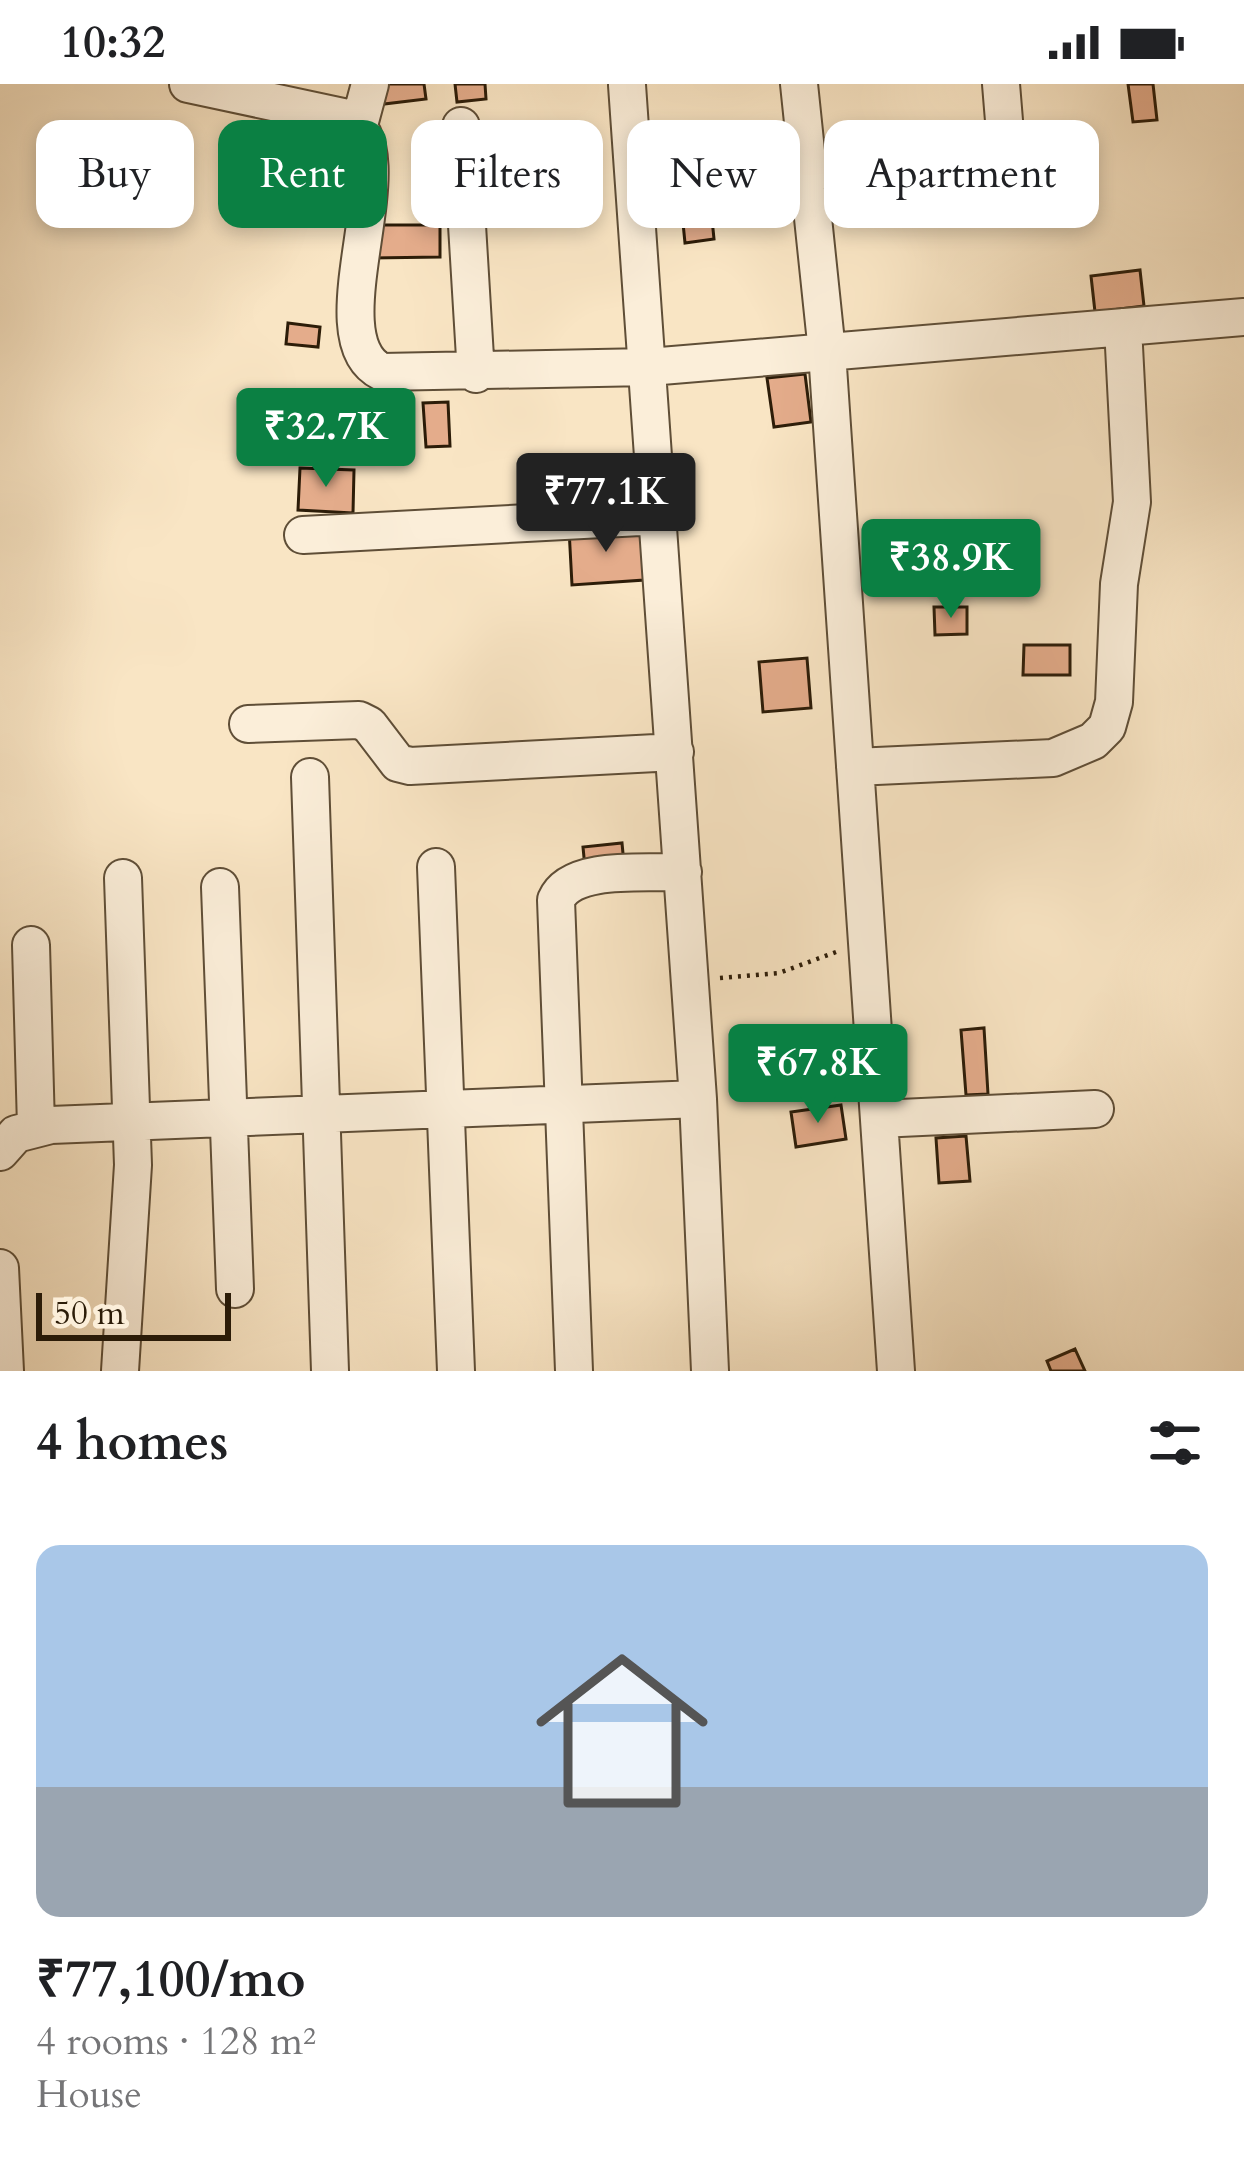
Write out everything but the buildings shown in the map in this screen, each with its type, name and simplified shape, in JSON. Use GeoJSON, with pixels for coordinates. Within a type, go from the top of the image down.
{"type":"FeatureCollection","features":[{"type":"Feature","properties":{"kind":"street"},"geometry":{"type":"LineString","coordinates":[[188,84],[337,120]]}},
{"type":"Feature","properties":{"kind":"street"},"geometry":{"type":"LineString","coordinates":[[359,120],[370,84]]}},
{"type":"Feature","properties":{"kind":"street"},"geometry":{"type":"LineString","coordinates":[[799,84],[827,352],[896,1371]]}},
{"type":"Feature","properties":{"kind":"street"},"geometry":{"type":"LineString","coordinates":[[1001,84],[1004,120]]}},
{"type":"Feature","properties":{"kind":"street"},"geometry":{"type":"LineString","coordinates":[[626,85],[691,981],[710,1371]]}},
{"type":"Feature","properties":{"kind":"street"},"geometry":{"type":"LineString","coordinates":[[808,172],[824,171]]}},
{"type":"Feature","properties":{"kind":"street"},"geometry":{"type":"LineString","coordinates":[[363,228],[359,271],[363,358],[382,372],[403,375],[649,367],[1244,317]]}},
{"type":"Feature","properties":{"kind":"street"},"geometry":{"type":"LineString","coordinates":[[467,228],[476,374]]}},
{"type":"Feature","properties":{"kind":"street"},"geometry":{"type":"LineString","coordinates":[[855,767],[1052,758],[1073,753],[1107,727],[1114,702],[1115,613],[1132,502],[1123,327]]}},
{"type":"Feature","properties":{"kind":"street"},"geometry":{"type":"LineString","coordinates":[[303,535],[659,516]]}},
{"type":"Feature","properties":{"kind":"street"},"geometry":{"type":"LineString","coordinates":[[248,724],[359,720],[369,725],[398,764],[410,766],[675,752]]}},
{"type":"Feature","properties":{"kind":"street"},"geometry":{"type":"LineString","coordinates":[[310,777],[330,1371]]}},
{"type":"Feature","properties":{"kind":"street"},"geometry":{"type":"LineString","coordinates":[[436,867],[456,1371]]}},
{"type":"Feature","properties":{"kind":"street"},"geometry":{"type":"LineString","coordinates":[[574,1371],[556,915],[561,890],[581,878],[683,872]]}},
{"type":"Feature","properties":{"kind":"street"},"geometry":{"type":"LineString","coordinates":[[120,1371],[132,1219],[123,878]]}},
{"type":"Feature","properties":{"kind":"street"},"geometry":{"type":"LineString","coordinates":[[220,887],[235,1289]]}},
{"type":"Feature","properties":{"kind":"street"},"geometry":{"type":"LineString","coordinates":[[31,945],[36,1127]]}},
{"type":"Feature","properties":{"kind":"street"},"geometry":{"type":"LineString","coordinates":[[0,1152],[16,1134],[36,1127],[698,1099]]}},
{"type":"Feature","properties":{"kind":"street"},"geometry":{"type":"LineString","coordinates":[[879,1119],[1095,1108]]}},
{"type":"Feature","properties":{"kind":"street"},"geometry":{"type":"LineString","coordinates":[[0,1268],[5,1371]]}},
{"type":"Feature","properties":{"kind":"path"},"geometry":{"type":"LineString","coordinates":[[691,981],[778,973],[825,952],[867,949]]}}]}
